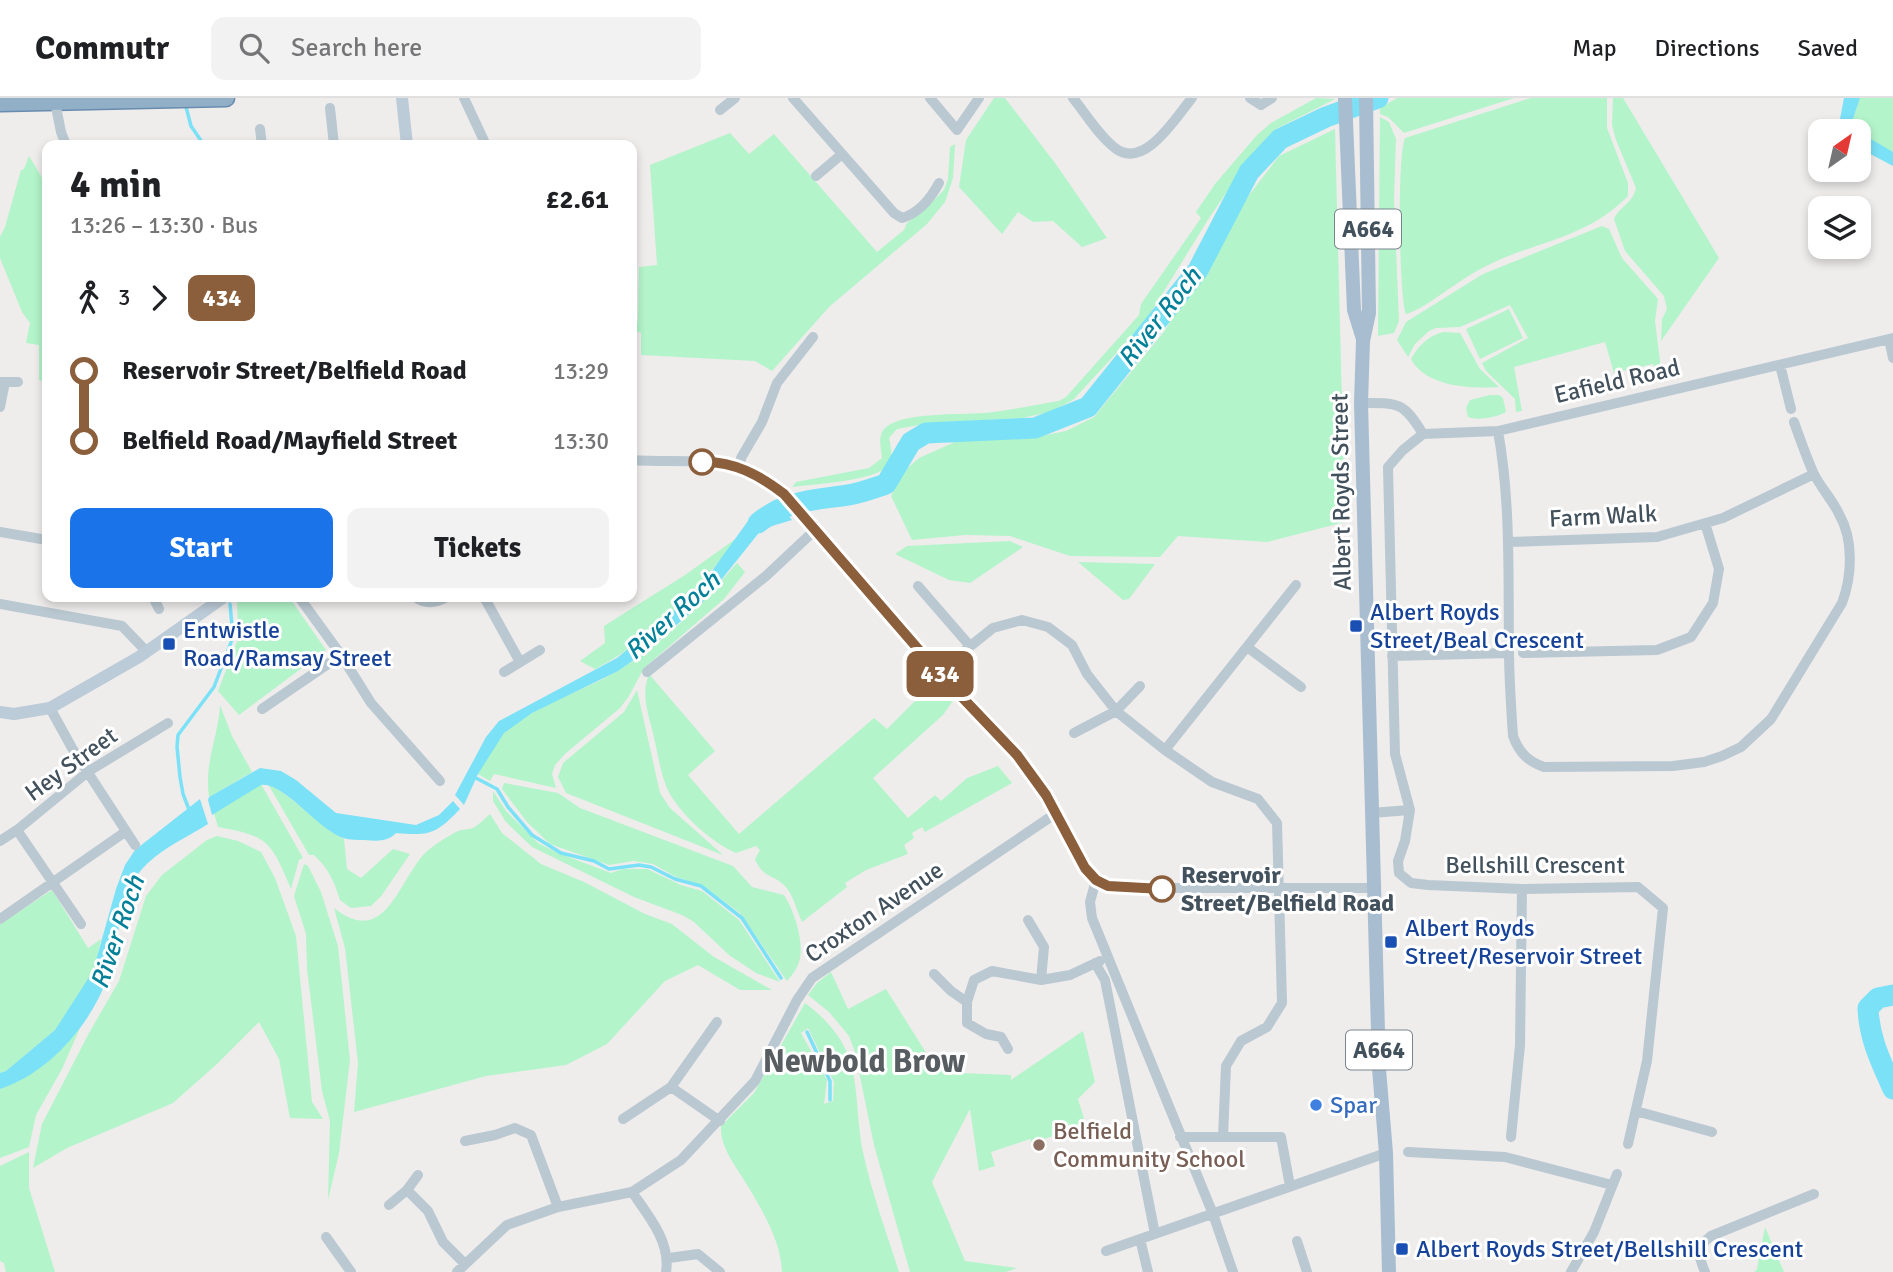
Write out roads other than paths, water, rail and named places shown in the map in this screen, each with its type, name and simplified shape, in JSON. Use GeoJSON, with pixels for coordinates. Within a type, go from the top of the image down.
{"type":"FeatureCollection","features":[{"type":"Feature","properties":{"kind":"highway"},"geometry":{"type":"LineString","coordinates":[[0,103],[226,98]]}},
{"type":"Feature","properties":{"kind":"main road"},"geometry":{"type":"LineString","coordinates":[[402,98],[406,140]]}},
{"type":"Feature","properties":{"kind":"main road","name":"Albert Royds Street"},"geometry":{"type":"LineString","coordinates":[[1345,98],[1354,310],[1363,341]]}},
{"type":"Feature","properties":{"kind":"main road","name":"Albert Royds Street"},"geometry":{"type":"LineString","coordinates":[[1366,98],[1370,313],[1363,341],[1361,403],[1379,1069],[1386,1153],[1389,1272]]}},
{"type":"Feature","properties":{"kind":"main road"},"geometry":{"type":"LineString","coordinates":[[0,712],[14,714],[50,708],[147,652],[216,602]]}},
{"type":"Feature","properties":{"kind":"street"},"geometry":{"type":"LineString","coordinates":[[464,98],[484,140]]}},
{"type":"Feature","properties":{"kind":"street"},"geometry":{"type":"LineString","coordinates":[[720,110],[735,98]]}},
{"type":"Feature","properties":{"kind":"street"},"geometry":{"type":"LineString","coordinates":[[793,98],[894,213],[902,218],[917,210],[930,198],[939,183]]}},
{"type":"Feature","properties":{"kind":"street"},"geometry":{"type":"LineString","coordinates":[[930,98],[957,130],[979,98]]}},
{"type":"Feature","properties":{"kind":"street"},"geometry":{"type":"LineString","coordinates":[[1073,98],[1117,151],[1136,154],[1156,142],[1192,98]]}},
{"type":"Feature","properties":{"kind":"street"},"geometry":{"type":"LineString","coordinates":[[1250,98],[1261,105],[1272,98]]}},
{"type":"Feature","properties":{"kind":"street"},"geometry":{"type":"LineString","coordinates":[[55,102],[64,140]]}},
{"type":"Feature","properties":{"kind":"street"},"geometry":{"type":"LineString","coordinates":[[330,108],[333,140]]}},
{"type":"Feature","properties":{"kind":"street"},"geometry":{"type":"LineString","coordinates":[[260,129],[261,140]]}},
{"type":"Feature","properties":{"kind":"street"},"geometry":{"type":"LineString","coordinates":[[816,176],[842,154]]}},
{"type":"Feature","properties":{"kind":"street"},"geometry":{"type":"LineString","coordinates":[[740,467],[741,458],[762,422],[777,383],[813,337]]}},
{"type":"Feature","properties":{"kind":"street"},"geometry":{"type":"LineString","coordinates":[[1891,338],[1893,358]]}},
{"type":"Feature","properties":{"kind":"street","name":"Eafield Road"},"geometry":{"type":"LineString","coordinates":[[1423,434],[1498,431],[1891,338]]}},
{"type":"Feature","properties":{"kind":"street"},"geometry":{"type":"LineString","coordinates":[[1780,365],[1791,409]]}},
{"type":"Feature","properties":{"kind":"street"},"geometry":{"type":"LineString","coordinates":[[0,407],[3,382],[18,382]]}},
{"type":"Feature","properties":{"kind":"street"},"geometry":{"type":"LineString","coordinates":[[1361,403],[1390,403],[1401,406],[1408,411],[1423,434]]}},
{"type":"Feature","properties":{"kind":"street"},"geometry":{"type":"LineString","coordinates":[[1498,431],[1503,457],[1509,542],[1508,653],[1513,736],[1518,748],[1527,760],[1544,766],[1673,766],[1722,757],[1741,747],[1771,719],[1842,603],[1847,589],[1850,573],[1847,540],[1841,516],[1814,474],[1794,422]]}},
{"type":"Feature","properties":{"kind":"street","name":"Albert Royds Street"},"geometry":{"type":"LineString","coordinates":[[1411,883],[1399,873],[1398,868],[1410,810],[1395,754],[1388,467],[1423,434]]}},
{"type":"Feature","properties":{"kind":"street"},"geometry":{"type":"LineString","coordinates":[[637,460],[719,462],[740,467],[764,478],[784,494],[938,672],[1017,755],[1046,795],[1085,868],[1096,880],[1108,886],[1140,888],[1374,888]]}},
{"type":"Feature","properties":{"kind":"street","name":"Farm Walk"},"geometry":{"type":"LineString","coordinates":[[1509,542],[1657,537],[1723,518],[1814,474]]}},
{"type":"Feature","properties":{"kind":"street"},"geometry":{"type":"LineString","coordinates":[[1523,653],[1657,650],[1691,637],[1713,603],[1719,569],[1705,523]]}},
{"type":"Feature","properties":{"kind":"street"},"geometry":{"type":"LineString","coordinates":[[647,672],[766,576],[815,530]]}},
{"type":"Feature","properties":{"kind":"street"},"geometry":{"type":"LineString","coordinates":[[0,532],[42,539]]}},
{"type":"Feature","properties":{"kind":"street"},"geometry":{"type":"LineString","coordinates":[[1165,750],[1296,585]]}},
{"type":"Feature","properties":{"kind":"street"},"geometry":{"type":"LineString","coordinates":[[918,586],[970,646]]}},
{"type":"Feature","properties":{"kind":"street"},"geometry":{"type":"LineString","coordinates":[[156,602],[159,609]]}},
{"type":"Feature","properties":{"kind":"street"},"geometry":{"type":"LineString","coordinates":[[303,602],[371,703],[440,781]]}},
{"type":"Feature","properties":{"kind":"street"},"geometry":{"type":"LineString","coordinates":[[487,602],[520,662]]}},
{"type":"Feature","properties":{"kind":"street"},"geometry":{"type":"LineString","coordinates":[[0,604],[122,626],[147,652]]}},
{"type":"Feature","properties":{"kind":"street"},"geometry":{"type":"LineString","coordinates":[[938,672],[993,628],[1022,620],[1048,627],[1072,645],[1087,674],[1116,711],[1165,750],[1212,782],[1258,799],[1277,823],[1282,1003],[1267,1027],[1241,1041],[1226,1066],[1223,1137]]}},
{"type":"Feature","properties":{"kind":"street"},"geometry":{"type":"LineString","coordinates":[[1247,647],[1301,687]]}},
{"type":"Feature","properties":{"kind":"street"},"geometry":{"type":"LineString","coordinates":[[504,672],[540,650]]}},
{"type":"Feature","properties":{"kind":"street"},"geometry":{"type":"LineString","coordinates":[[1392,656],[1508,653]]}},
{"type":"Feature","properties":{"kind":"street"},"geometry":{"type":"LineString","coordinates":[[262,709],[341,655]]}},
{"type":"Feature","properties":{"kind":"street"},"geometry":{"type":"LineString","coordinates":[[1074,733],[1116,711],[1140,686]]}},
{"type":"Feature","properties":{"kind":"street"},"geometry":{"type":"LineString","coordinates":[[50,708],[72,748],[135,845]]}},
{"type":"Feature","properties":{"kind":"street","name":"Hey Street"},"geometry":{"type":"LineString","coordinates":[[0,841],[89,771],[168,723]]}},
{"type":"Feature","properties":{"kind":"street"},"geometry":{"type":"LineString","coordinates":[[1371,813],[1410,810]]}},
{"type":"Feature","properties":{"kind":"street","name":"Croxton Avenue"},"geometry":{"type":"LineString","coordinates":[[457,1272],[507,1225],[558,1207],[632,1192],[681,1160],[755,1081],[797,1000],[812,978],[1055,814]]}},
{"type":"Feature","properties":{"kind":"street"},"geometry":{"type":"LineString","coordinates":[[17,830],[81,924]]}},
{"type":"Feature","properties":{"kind":"street"},"geometry":{"type":"LineString","coordinates":[[0,919],[125,832]]}},
{"type":"Feature","properties":{"kind":"street"},"geometry":{"type":"LineString","coordinates":[[1096,880],[1090,902],[1092,918],[1213,1214],[1233,1272]]}},
{"type":"Feature","properties":{"kind":"street","name":"Bellshill Crescent"},"geometry":{"type":"LineString","coordinates":[[1411,883],[1522,889],[1639,887],[1663,908],[1647,1061],[1628,1144]]}},
{"type":"Feature","properties":{"kind":"street"},"geometry":{"type":"LineString","coordinates":[[1511,1138],[1520,1045],[1522,889]]}},
{"type":"Feature","properties":{"kind":"street"},"geometry":{"type":"LineString","coordinates":[[1028,920],[1044,947],[1041,980]]}},
{"type":"Feature","properties":{"kind":"street"},"geometry":{"type":"LineString","coordinates":[[1008,1049],[1001,1037],[986,1034],[968,1023],[967,1002],[974,980],[992,971],[1041,980],[1070,975],[1108,957]]}},
{"type":"Feature","properties":{"kind":"street"},"geometry":{"type":"LineString","coordinates":[[1095,963],[1105,980],[1155,1234]]}},
{"type":"Feature","properties":{"kind":"street"},"geometry":{"type":"LineString","coordinates":[[934,974],[967,1002]]}},
{"type":"Feature","properties":{"kind":"street"},"geometry":{"type":"LineString","coordinates":[[623,1119],[671,1087],[717,1022]]}},
{"type":"Feature","properties":{"kind":"street"},"geometry":{"type":"LineString","coordinates":[[671,1087],[720,1121]]}},
{"type":"Feature","properties":{"kind":"street"},"geometry":{"type":"LineString","coordinates":[[1636,1111],[1712,1132]]}},
{"type":"Feature","properties":{"kind":"street"},"geometry":{"type":"LineString","coordinates":[[466,1141],[515,1128],[530,1135],[558,1207]]}},
{"type":"Feature","properties":{"kind":"street"},"geometry":{"type":"LineString","coordinates":[[1180,1137],[1281,1137],[1290,1186]]}},
{"type":"Feature","properties":{"kind":"street"},"geometry":{"type":"LineString","coordinates":[[1408,1152],[1506,1157],[1612,1185]]}},
{"type":"Feature","properties":{"kind":"street"},"geometry":{"type":"LineString","coordinates":[[1106,1251],[1386,1153]]}},
{"type":"Feature","properties":{"kind":"street"},"geometry":{"type":"LineString","coordinates":[[1571,1272],[1594,1232],[1617,1174]]}},
{"type":"Feature","properties":{"kind":"street"},"geometry":{"type":"LineString","coordinates":[[389,1205],[418,1175]]}},
{"type":"Feature","properties":{"kind":"street"},"geometry":{"type":"LineString","coordinates":[[407,1189],[428,1211],[443,1242],[465,1264]]}},
{"type":"Feature","properties":{"kind":"street"},"geometry":{"type":"LineString","coordinates":[[632,1192],[657,1229],[669,1258],[666,1272]]}},
{"type":"Feature","properties":{"kind":"street"},"geometry":{"type":"LineString","coordinates":[[1705,1272],[1698,1251],[1711,1236],[1814,1194]]}},
{"type":"Feature","properties":{"kind":"street"},"geometry":{"type":"LineString","coordinates":[[326,1237],[351,1272]]}},
{"type":"Feature","properties":{"kind":"street"},"geometry":{"type":"LineString","coordinates":[[1140,1239],[1148,1272]]}},
{"type":"Feature","properties":{"kind":"street"},"geometry":{"type":"LineString","coordinates":[[1297,1241],[1307,1272]]}},
{"type":"Feature","properties":{"kind":"street"},"geometry":{"type":"LineString","coordinates":[[669,1258],[698,1254],[720,1272]]}},
{"type":"Feature","properties":{"kind":"water"},"geometry":{"type":"Polygon","coordinates":[[[1844,98],[1860,98],[1853,119],[1840,119],[1844,98]]]}},
{"type":"Feature","properties":{"kind":"water"},"geometry":{"type":"Polygon","coordinates":[[[1871,139],[1893,152],[1893,166],[1871,154],[1871,139]]]}},
{"type":"Feature","properties":{"kind":"water"},"geometry":{"type":"Polygon","coordinates":[[[775,500],[792,520],[762,529],[705,600],[648,650],[618,671],[532,713],[504,733],[478,774],[464,805],[455,795],[486,737],[499,721],[617,658],[671,614],[709,575],[753,514],[775,500]]]}},
{"type":"Feature","properties":{"kind":"water"},"geometry":{"type":"Polygon","coordinates":[[[260,768],[281,771],[336,813],[416,825],[439,815],[453,801],[460,809],[432,832],[396,833],[378,841],[348,839],[333,833],[290,798],[270,786],[261,785],[212,815],[209,797],[260,768]]]}},
{"type":"Feature","properties":{"kind":"water"},"geometry":{"type":"Polygon","coordinates":[[[200,799],[208,824],[156,856],[133,883],[125,902],[104,986],[83,1023],[70,1041],[37,1070],[0,1089],[0,1073],[6,1071],[55,1030],[93,971],[116,889],[125,865],[135,850],[200,799]]]}},
{"type":"Feature","properties":{"kind":"waterway","name":"River Roch"},"geometry":{"type":"LineString","coordinates":[[758,523],[790,505],[853,494],[886,484],[911,442],[926,433],[1035,428],[1088,407],[1198,270],[1249,172],[1280,139],[1326,117],[1378,98]]}},
{"type":"Feature","properties":{"kind":"waterway"},"geometry":{"type":"LineString","coordinates":[[185,103],[191,126],[201,140]]}},
{"type":"Feature","properties":{"kind":"waterway"},"geometry":{"type":"LineString","coordinates":[[190,812],[180,777],[178,735],[214,687],[233,637],[230,604]]}},
{"type":"Feature","properties":{"kind":"waterway"},"geometry":{"type":"LineString","coordinates":[[474,777],[497,789],[508,807],[532,835],[561,853],[594,861],[609,869],[639,865],[651,867],[675,879],[701,886],[742,918],[781,978]]}},
{"type":"Feature","properties":{"kind":"waterway"},"geometry":{"type":"LineString","coordinates":[[1893,995],[1878,998],[1868,1008],[1873,1040],[1893,1089]]}},
{"type":"Feature","properties":{"kind":"waterway"},"geometry":{"type":"LineString","coordinates":[[807,1032],[830,1081],[830,1100]]}},
{"type":"Feature","properties":{"kind":"place","name":"Albert Royds Street/Beal Crescent"},"geometry":{"type":"Point","coordinates":[1356,626]}},
{"type":"Feature","properties":{"kind":"place","name":"Entwistle Road/Ramsay Street"},"geometry":{"type":"Point","coordinates":[169,644]}},
{"type":"Feature","properties":{"kind":"place","name":"Reservoir Street/Belfield Road"},"geometry":{"type":"Point","coordinates":[1162,889]}},
{"type":"Feature","properties":{"kind":"place","name":"Albert Royds Street/Reservoir Street"},"geometry":{"type":"Point","coordinates":[1391,942]}},
{"type":"Feature","properties":{"kind":"place","name":"Spar"},"geometry":{"type":"Point","coordinates":[1316,1105]}},
{"type":"Feature","properties":{"kind":"place","name":"Belfield Community School"},"geometry":{"type":"Point","coordinates":[1039,1145]}},
{"type":"Feature","properties":{"kind":"place","name":"Albert Royds Street/Bellshill Crescent"},"geometry":{"type":"Point","coordinates":[1402,1249]}},
{"type":"Feature","properties":{"kind":"district","name":"Newbold Brow"},"geometry":{"type":"Point","coordinates":[864,1061]}}]}
